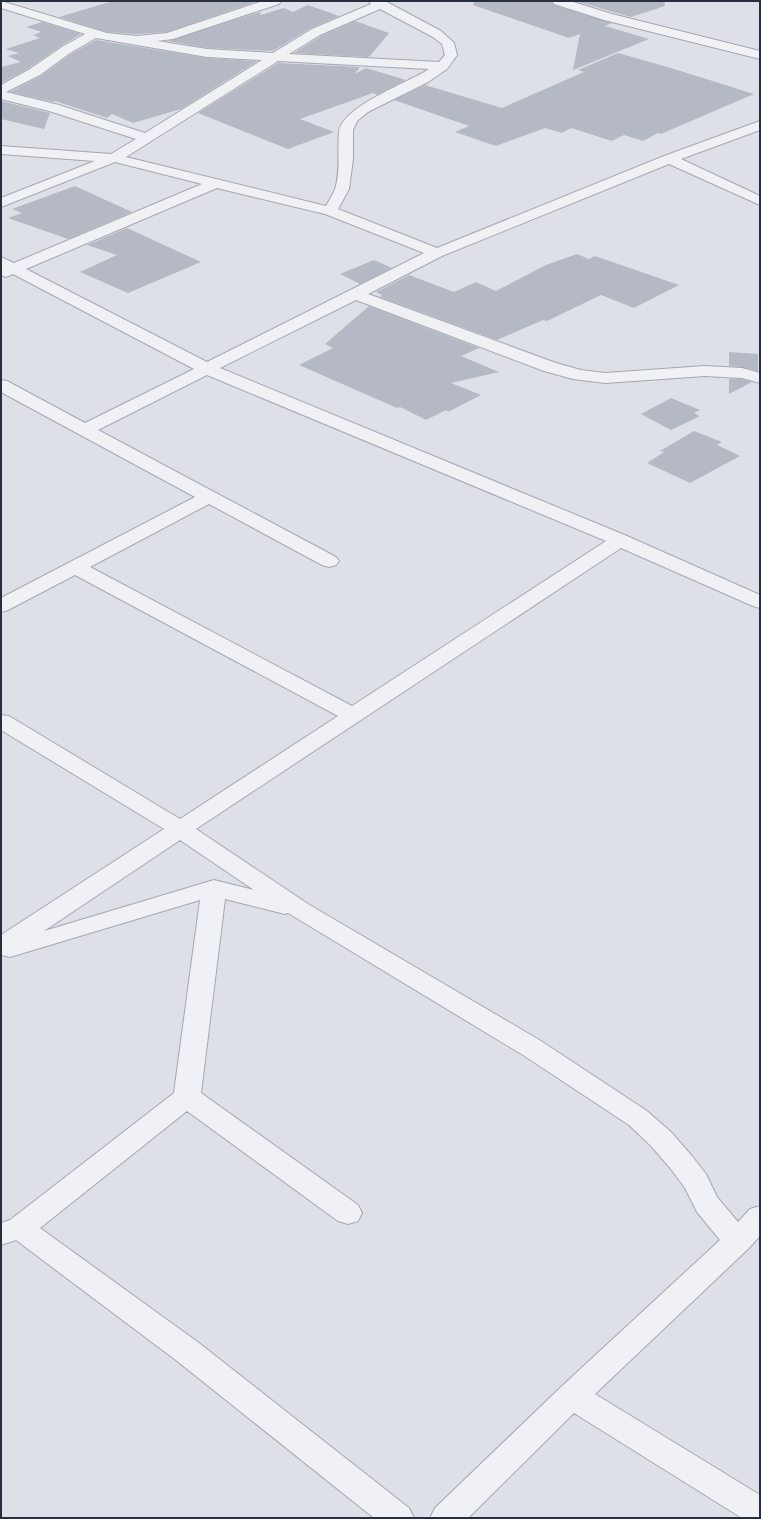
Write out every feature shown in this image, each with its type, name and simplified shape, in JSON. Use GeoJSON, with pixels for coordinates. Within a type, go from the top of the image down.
{"type":"FeatureCollection","features":[{"type":"Feature","properties":{"kind":"street"},"geometry":{"type":"LineString","coordinates":[[121,40],[148,39],[169,36],[275,1]]}},
{"type":"Feature","properties":{"kind":"street"},"geometry":{"type":"LineString","coordinates":[[558,1],[608,17],[760,55]]}},
{"type":"Feature","properties":{"kind":"street"},"geometry":{"type":"LineString","coordinates":[[1,203],[114,158],[277,58],[316,32],[378,3],[437,34],[448,43],[451,55],[443,66],[424,79],[363,109],[351,119],[346,130],[346,159],[342,189],[330,211]]}},
{"type":"Feature","properties":{"kind":"street"},"geometry":{"type":"LineString","coordinates":[[1,4],[94,34],[121,40],[207,53],[443,66]]}},
{"type":"Feature","properties":{"kind":"street"},"geometry":{"type":"LineString","coordinates":[[1,90],[35,72],[66,50],[94,34]]}},
{"type":"Feature","properties":{"kind":"street"},"geometry":{"type":"LineString","coordinates":[[1,95],[54,108],[148,138]]}},
{"type":"Feature","properties":{"kind":"street"},"geometry":{"type":"LineString","coordinates":[[85,430],[205,368],[437,253],[513,220],[760,125]]}},
{"type":"Feature","properties":{"kind":"street"},"geometry":{"type":"LineString","coordinates":[[1,150],[114,158],[330,211],[437,253]]}},
{"type":"Feature","properties":{"kind":"street"},"geometry":{"type":"LineString","coordinates":[[669,159],[760,201]]}},
{"type":"Feature","properties":{"kind":"street"},"geometry":{"type":"LineString","coordinates":[[5,268],[216,183]]}},
{"type":"Feature","properties":{"kind":"street"},"geometry":{"type":"LineString","coordinates":[[5,268],[205,368],[620,540],[760,602]]}},
{"type":"Feature","properties":{"kind":"street"},"geometry":{"type":"LineString","coordinates":[[354,294],[550,368],[574,374],[614,378],[712,371],[738,373],[760,378]]}},
{"type":"Feature","properties":{"kind":"street"},"geometry":{"type":"LineString","coordinates":[[1,385],[329,561]]}},
{"type":"Feature","properties":{"kind":"street"},"geometry":{"type":"LineString","coordinates":[[1,606],[210,496]]}},
{"type":"Feature","properties":{"kind":"street"},"geometry":{"type":"LineString","coordinates":[[1,947],[620,540]]}},
{"type":"Feature","properties":{"kind":"street"},"geometry":{"type":"LineString","coordinates":[[76,567],[352,716]]}},
{"type":"Feature","properties":{"kind":"street"},"geometry":{"type":"LineString","coordinates":[[1,721],[180,829],[300,910],[532,1048],[638,1118],[661,1139],[681,1162],[696,1182],[707,1204],[738,1241]]}},
{"type":"Feature","properties":{"kind":"street"},"geometry":{"type":"LineString","coordinates":[[1,952],[214,888],[300,910]]}},
{"type":"Feature","properties":{"kind":"street"},"geometry":{"type":"LineString","coordinates":[[214,888],[187,1097],[11,1231],[188,1352],[398,1518]]}},
{"type":"Feature","properties":{"kind":"street"},"geometry":{"type":"LineString","coordinates":[[187,1097],[348,1213]]}},
{"type":"Feature","properties":{"kind":"street"},"geometry":{"type":"LineString","coordinates":[[446,1518],[572,1396],[738,1241],[760,1217]]}},
{"type":"Feature","properties":{"kind":"street"},"geometry":{"type":"LineString","coordinates":[[572,1396],[760,1512]]}},
{"type":"Feature","properties":{"kind":"building"},"geometry":{"type":"Polygon","coordinates":[[[113,1],[258,1],[167,32],[137,34],[107,32],[59,17],[113,1]]]}},
{"type":"Feature","properties":{"kind":"building"},"geometry":{"type":"Polygon","coordinates":[[[474,1],[551,1],[554,5],[612,23],[605,26],[649,39],[573,70],[580,34],[569,38],[473,5],[474,1]]]}},
{"type":"Feature","properties":{"kind":"building"},"geometry":{"type":"Polygon","coordinates":[[[575,1],[664,1],[665,6],[631,17],[575,1]]]}},
{"type":"Feature","properties":{"kind":"building"},"geometry":{"type":"Polygon","coordinates":[[[308,5],[339,16],[311,28],[273,51],[207,48],[168,41],[260,12],[261,15],[284,8],[293,12],[308,5]]]}},
{"type":"Feature","properties":{"kind":"building"},"geometry":{"type":"Polygon","coordinates":[[[355,21],[389,33],[370,56],[294,53],[321,36],[355,21]]]}},
{"type":"Feature","properties":{"kind":"building"},"geometry":{"type":"Polygon","coordinates":[[[42,22],[81,34],[29,68],[1,83],[1,67],[21,62],[8,56],[19,53],[6,49],[40,38],[33,35],[42,32],[26,27],[42,22]]]}},
{"type":"Feature","properties":{"kind":"building"},"geometry":{"type":"Polygon","coordinates":[[[96,40],[207,58],[257,61],[181,109],[133,123],[112,114],[107,118],[55,101],[10,92],[41,76],[71,54],[96,40]]]}},
{"type":"Feature","properties":{"kind":"building"},"geometry":{"type":"Polygon","coordinates":[[[618,53],[754,94],[661,134],[658,133],[643,141],[624,135],[612,141],[571,128],[562,133],[545,128],[496,146],[455,132],[469,126],[394,100],[425,85],[502,108],[584,72],[578,70],[618,53]]]}},
{"type":"Feature","properties":{"kind":"building"},"geometry":{"type":"Polygon","coordinates":[[[278,63],[360,67],[355,74],[366,68],[406,80],[377,95],[373,93],[300,119],[334,132],[288,149],[198,113],[278,63]]]}},
{"type":"Feature","properties":{"kind":"building"},"geometry":{"type":"Polygon","coordinates":[[[1,101],[50,113],[44,129],[1,119],[1,101]]]}},
{"type":"Feature","properties":{"kind":"building"},"geometry":{"type":"Polygon","coordinates":[[[75,186],[132,212],[68,239],[8,218],[22,213],[12,209],[75,186]]]}},
{"type":"Feature","properties":{"kind":"building"},"geometry":{"type":"Polygon","coordinates":[[[127,228],[201,262],[128,293],[80,272],[117,255],[87,245],[127,228]]]}},
{"type":"Feature","properties":{"kind":"building"},"geometry":{"type":"Polygon","coordinates":[[[577,254],[589,259],[595,256],[679,285],[634,308],[601,295],[547,321],[543,320],[497,340],[380,297],[382,295],[376,292],[409,275],[454,292],[476,282],[496,291],[546,265],[577,254]]]}},
{"type":"Feature","properties":{"kind":"building"},"geometry":{"type":"Polygon","coordinates":[[[374,260],[392,268],[360,284],[340,274],[374,260]]]}},
{"type":"Feature","properties":{"kind":"building"},"geometry":{"type":"Polygon","coordinates":[[[369,306],[479,348],[461,356],[499,372],[451,383],[481,395],[448,412],[446,410],[426,420],[400,407],[397,408],[299,365],[333,348],[325,344],[369,306]]]}},
{"type":"Feature","properties":{"kind":"building"},"geometry":{"type":"Polygon","coordinates":[[[729,352],[758,354],[758,371],[742,367],[729,366],[729,352]]]}},
{"type":"Feature","properties":{"kind":"building"},"geometry":{"type":"Polygon","coordinates":[[[729,379],[742,379],[752,382],[729,394],[729,379]]]}},
{"type":"Feature","properties":{"kind":"building"},"geometry":{"type":"Polygon","coordinates":[[[671,398],[700,410],[694,413],[700,416],[671,430],[641,414],[671,398]]]}},
{"type":"Feature","properties":{"kind":"building"},"geometry":{"type":"Polygon","coordinates":[[[694,431],[722,442],[717,445],[740,456],[690,483],[647,463],[664,452],[660,451],[694,431]]]}}]}
